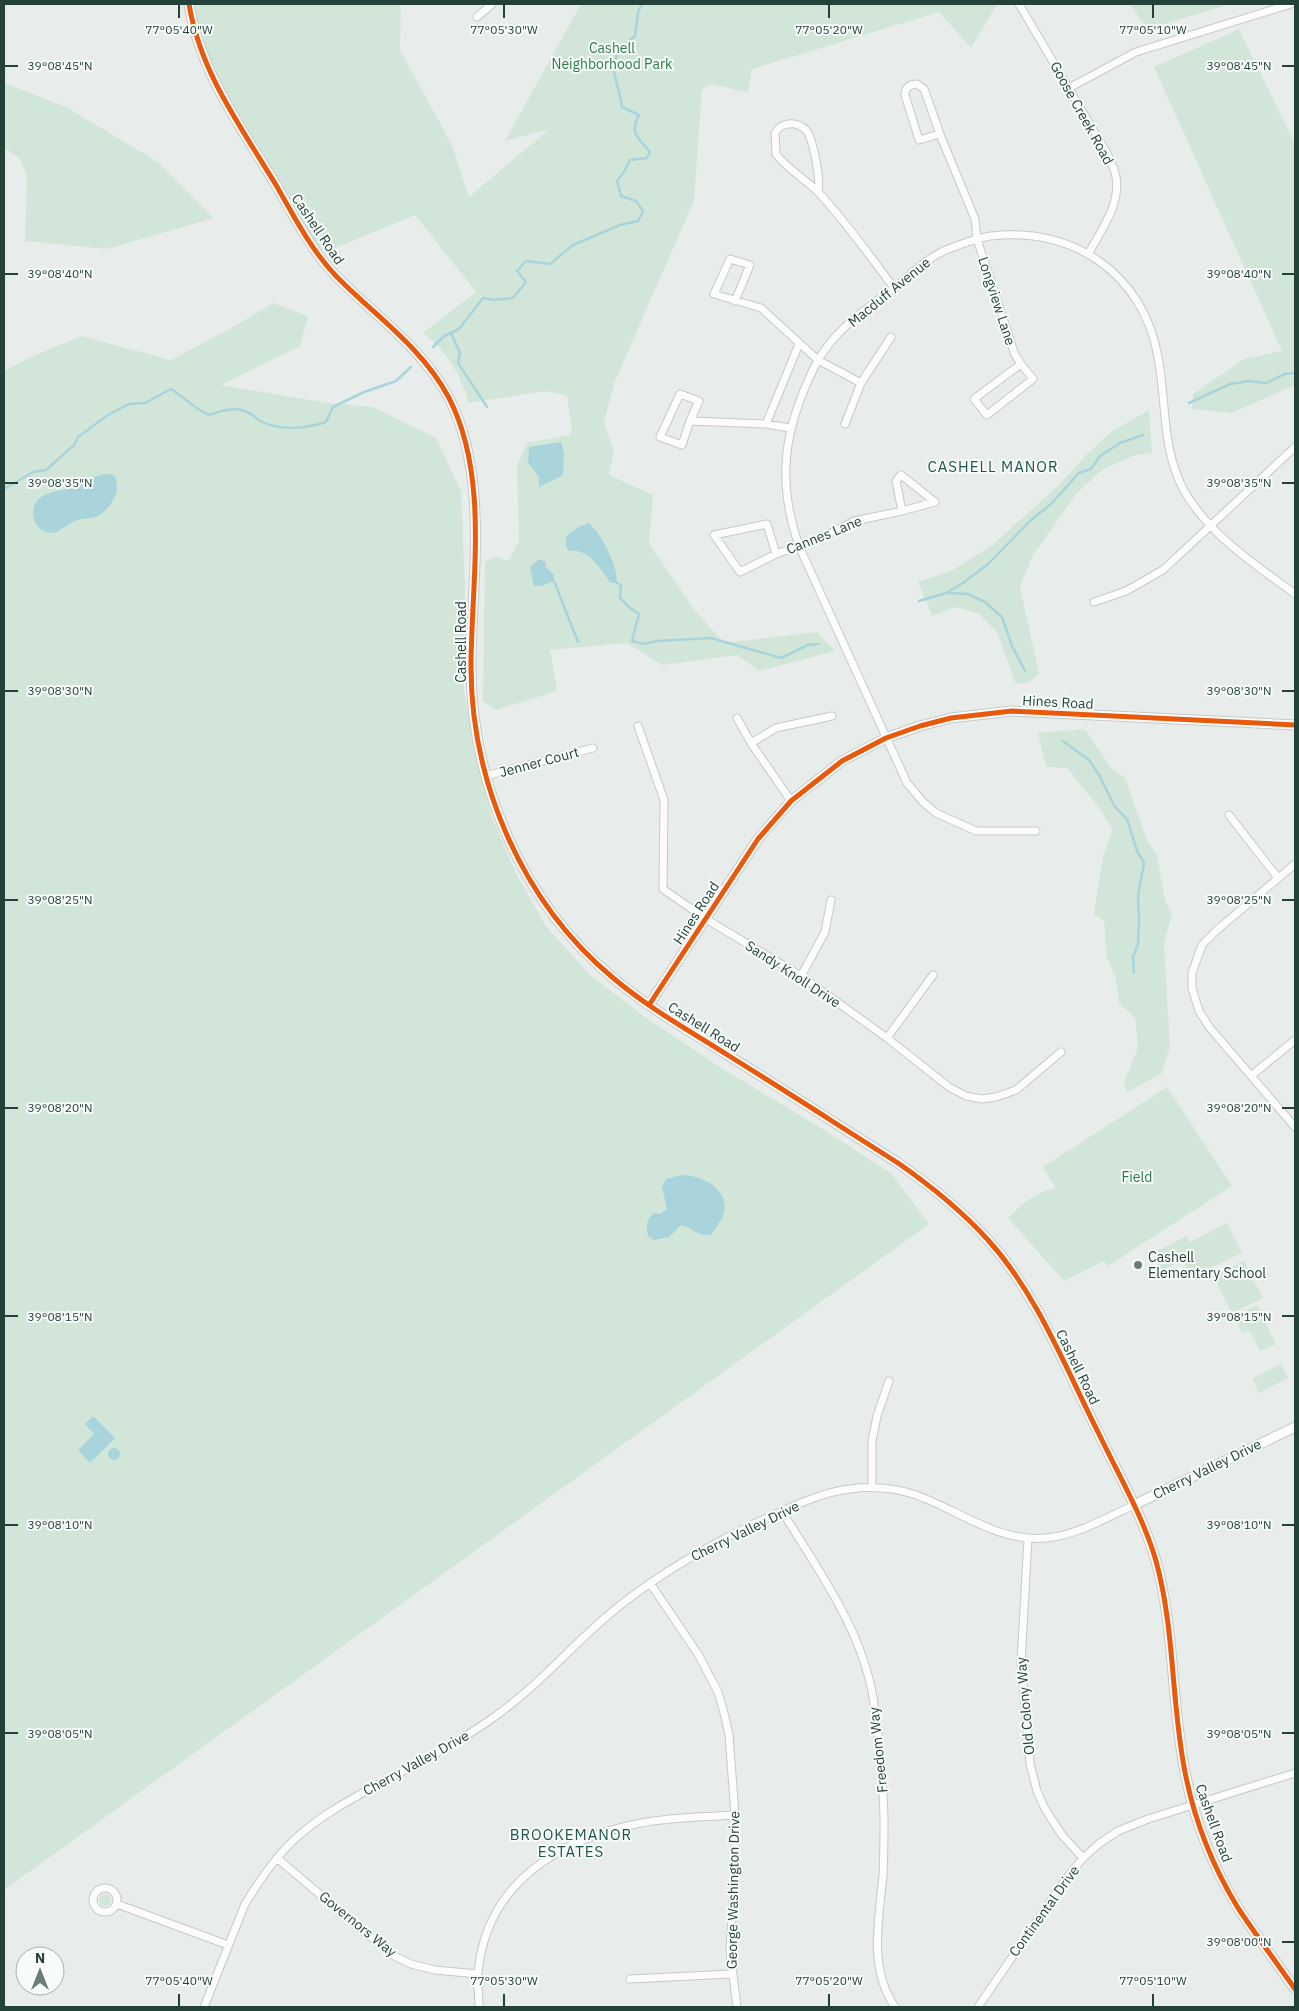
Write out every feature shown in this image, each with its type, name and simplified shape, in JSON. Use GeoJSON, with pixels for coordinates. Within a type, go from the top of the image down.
{"type":"FeatureCollection","features":[{"type":"Feature","properties":{"kind":"street","name":"Cashell Road"},"geometry":{"type":"LineString","coordinates":[[189,4],[193,29],[212,80],[312,246],[334,274],[415,349],[441,382],[454,408],[469,453],[474,482],[472,682],[475,724],[486,776],[500,820],[516,855],[542,897],[565,929],[610,976],[649,1005],[898,1163],[932,1187],[989,1241],[1024,1288],[1048,1332],[1134,1505],[1155,1559],[1166,1603],[1179,1736],[1192,1805],[1214,1861],[1238,1907],[1295,1989]]}},
{"type":"Feature","properties":{"kind":"street"},"geometry":{"type":"LineString","coordinates":[[477,17],[492,4]]}},
{"type":"Feature","properties":{"kind":"street","name":"Goose Creek Road"},"geometry":{"type":"LineString","coordinates":[[1020,4],[1108,155],[1116,176],[1117,191],[1113,207],[1089,253]]}},
{"type":"Feature","properties":{"kind":"street"},"geometry":{"type":"LineString","coordinates":[[1069,88],[1136,52],[1291,4]]}},
{"type":"Feature","properties":{"kind":"street","name":"Longview Lane"},"geometry":{"type":"LineString","coordinates":[[940,134],[919,140],[905,95],[905,90],[910,85],[917,84],[924,89],[940,134],[975,219],[977,239],[1014,355],[1034,379],[987,415],[974,399],[1021,364]]}},
{"type":"Feature","properties":{"kind":"street"},"geometry":{"type":"LineString","coordinates":[[818,192],[820,178],[808,135],[800,126],[793,123],[783,125],[775,133],[776,154],[786,166],[818,192],[850,230],[894,288]]}},
{"type":"Feature","properties":{"kind":"street","name":"Macduff Avenue"},"geometry":{"type":"LineString","coordinates":[[1036,831],[976,832],[936,813],[923,802],[907,783],[793,527],[786,497],[786,466],[790,428],[803,390],[818,360],[840,332],[865,308],[894,288],[939,252],[977,239],[1002,235],[1036,236],[1064,243],[1089,253],[1125,282],[1147,318],[1158,358],[1167,439],[1172,463],[1185,493],[1209,526],[1235,549],[1295,594]]}},
{"type":"Feature","properties":{"kind":"street"},"geometry":{"type":"LineString","coordinates":[[735,301],[750,265],[730,259],[714,294],[735,301],[761,308],[818,360],[861,384]]}},
{"type":"Feature","properties":{"kind":"street"},"geometry":{"type":"LineString","coordinates":[[845,424],[861,384],[891,337]]}},
{"type":"Feature","properties":{"kind":"street"},"geometry":{"type":"LineString","coordinates":[[766,424],[799,344]]}},
{"type":"Feature","properties":{"kind":"street"},"geometry":{"type":"LineString","coordinates":[[680,394],[699,401],[690,421],[682,445],[660,437],[680,394]]}},
{"type":"Feature","properties":{"kind":"street"},"geometry":{"type":"LineString","coordinates":[[690,421],[766,424],[790,428]]}},
{"type":"Feature","properties":{"kind":"street"},"geometry":{"type":"LineString","coordinates":[[1094,602],[1126,592],[1163,570],[1295,447]]}},
{"type":"Feature","properties":{"kind":"street","name":"Cannes Lane"},"geometry":{"type":"LineString","coordinates":[[776,554],[767,524],[714,535],[740,572],[776,554],[800,546],[854,521],[902,511],[935,502],[901,476],[896,481],[902,511]]}},
{"type":"Feature","properties":{"kind":"street","name":"Hines Road"},"geometry":{"type":"LineString","coordinates":[[649,1005],[758,839],[791,801],[842,761],[886,738],[951,718],[1012,711],[1295,725]]}},
{"type":"Feature","properties":{"kind":"street"},"geometry":{"type":"LineString","coordinates":[[751,743],[776,728],[832,716]]}},
{"type":"Feature","properties":{"kind":"street"},"geometry":{"type":"LineString","coordinates":[[737,718],[751,743],[791,801]]}},
{"type":"Feature","properties":{"kind":"street","name":"Sandy Knoll Drive"},"geometry":{"type":"LineString","coordinates":[[638,726],[664,800],[663,889],[706,919],[801,976],[888,1038],[949,1087],[966,1096],[982,1099],[996,1097],[1016,1090],[1061,1052]]}},
{"type":"Feature","properties":{"kind":"street","name":"Jenner Court"},"geometry":{"type":"LineString","coordinates":[[486,776],[593,748]]}},
{"type":"Feature","properties":{"kind":"street"},"geometry":{"type":"LineString","coordinates":[[1229,815],[1278,878]]}},
{"type":"Feature","properties":{"kind":"street"},"geometry":{"type":"LineString","coordinates":[[1295,864],[1216,930],[1202,945],[1192,973],[1192,988],[1199,1011],[1210,1028],[1295,1127]]}},
{"type":"Feature","properties":{"kind":"street"},"geometry":{"type":"LineString","coordinates":[[801,976],[825,932],[832,900]]}},
{"type":"Feature","properties":{"kind":"street"},"geometry":{"type":"LineString","coordinates":[[888,1038],[933,975]]}},
{"type":"Feature","properties":{"kind":"street"},"geometry":{"type":"LineString","coordinates":[[1252,1075],[1295,1040]]}},
{"type":"Feature","properties":{"kind":"street"},"geometry":{"type":"LineString","coordinates":[[872,1487],[872,1441],[877,1416],[890,1381]]}},
{"type":"Feature","properties":{"kind":"street","name":"Cherry Valley Drive"},"geometry":{"type":"LineString","coordinates":[[204,2007],[228,1945],[254,1888],[295,1838],[332,1809],[450,1746],[499,1714],[549,1672],[604,1619],[650,1583],[711,1545],[782,1511],[832,1493],[872,1487],[912,1494],[989,1528],[1028,1539],[1046,1538],[1086,1527],[1295,1427]]}},
{"type":"Feature","properties":{"kind":"street","name":"Freedom Way"},"geometry":{"type":"LineString","coordinates":[[782,1511],[842,1609],[859,1647],[872,1695],[879,1738],[884,1818],[883,1872],[877,1948],[879,1972],[890,2000],[895,2007]]}},
{"type":"Feature","properties":{"kind":"street","name":"Old Colony Way"},"geometry":{"type":"LineString","coordinates":[[1028,1539],[1021,1662],[1028,1750],[1033,1778],[1045,1809],[1062,1835],[1083,1858]]}},
{"type":"Feature","properties":{"kind":"street","name":"George Washington Drive"},"geometry":{"type":"LineString","coordinates":[[650,1583],[698,1654],[718,1692],[729,1735],[735,1815],[735,1868],[730,1929],[731,1974],[737,2007]]}},
{"type":"Feature","properties":{"kind":"street","name":"Continental Drive"},"geometry":{"type":"LineString","coordinates":[[978,2007],[1044,1909],[1083,1858],[1118,1831],[1148,1818],[1295,1773]]}},
{"type":"Feature","properties":{"kind":"street"},"geometry":{"type":"LineString","coordinates":[[479,2007],[478,1974],[488,1931],[500,1905],[524,1876],[550,1856],[586,1839],[640,1823],[674,1818],[735,1815]]}},
{"type":"Feature","properties":{"kind":"street","name":"Governors Way"},"geometry":{"type":"LineString","coordinates":[[278,1858],[396,1957],[411,1964],[435,1970],[478,1974]]}},
{"type":"Feature","properties":{"kind":"street"},"geometry":{"type":"LineString","coordinates":[[117,1904],[228,1945]]}},
{"type":"Feature","properties":{"kind":"street"},"geometry":{"type":"LineString","coordinates":[[630,1979],[731,1974]]}},
{"type":"Feature","properties":{"kind":"green space","name":"Cashell Neighborhood Park"},"geometry":{"type":"Polygon","coordinates":[[[189,4],[401,4],[400,50],[452,145],[469,197],[549,129],[505,141],[581,4],[997,4],[971,48],[939,12],[752,69],[748,93],[712,84],[702,90],[694,201],[615,381],[604,422],[614,451],[609,475],[653,495],[649,543],[693,608],[724,643],[817,632],[835,651],[759,671],[737,655],[662,665],[627,643],[550,650],[557,691],[496,710],[483,701],[485,562],[496,556],[508,561],[519,541],[517,465],[527,443],[570,435],[572,427],[567,396],[545,391],[469,403],[462,383],[452,364],[431,339],[423,333],[476,292],[415,215],[333,249],[312,246],[212,80],[189,4]]]}},
{"type":"Feature","properties":{"kind":"green space"},"geometry":{"type":"Polygon","coordinates":[[[1130,4],[1228,4],[1228,5],[1147,29],[1130,4]]]}},
{"type":"Feature","properties":{"kind":"green space"},"geometry":{"type":"Polygon","coordinates":[[[1239,29],[1295,144],[1295,385],[1231,413],[1192,409],[1193,394],[1244,359],[1282,351],[1154,67],[1239,29]]]}},
{"type":"Feature","properties":{"kind":"green space"},"geometry":{"type":"Polygon","coordinates":[[[4,83],[66,107],[158,162],[214,218],[107,249],[25,241],[27,176],[19,158],[4,148],[4,83]]]}},
{"type":"Feature","properties":{"kind":"green space"},"geometry":{"type":"Polygon","coordinates":[[[273,303],[308,316],[300,346],[221,385],[328,403],[373,407],[436,438],[461,491],[465,582],[464,690],[478,767],[492,818],[516,873],[545,925],[590,975],[645,1017],[723,1069],[829,1133],[892,1174],[929,1224],[4,1890],[4,371],[81,336],[171,360],[235,326],[273,303]]]}},
{"type":"Feature","properties":{"kind":"green space"},"geometry":{"type":"Polygon","coordinates":[[[1149,410],[1152,453],[1135,455],[1103,469],[1076,494],[1032,557],[1020,587],[1039,674],[1029,682],[1016,684],[997,632],[978,613],[955,607],[932,616],[918,582],[953,570],[991,546],[1060,484],[1085,456],[1111,432],[1149,410]]]}},
{"type":"Feature","properties":{"kind":"green space"},"geometry":{"type":"Polygon","coordinates":[[[1085,729],[1110,767],[1125,778],[1148,843],[1157,855],[1165,900],[1172,914],[1164,943],[1170,1047],[1161,1074],[1127,1092],[1124,1083],[1138,1047],[1135,1018],[1119,1003],[1116,979],[1107,958],[1104,921],[1094,914],[1103,856],[1113,829],[1067,768],[1046,767],[1038,733],[1085,729]]]}},
{"type":"Feature","properties":{"kind":"green space","name":"Field"},"geometry":{"type":"Polygon","coordinates":[[[1167,1087],[1232,1186],[1108,1266],[1104,1261],[1064,1281],[1008,1218],[1030,1199],[1042,1192],[1056,1188],[1043,1167],[1167,1087]]]}},
{"type":"Feature","properties":{"kind":"green space"},"geometry":{"type":"Polygon","coordinates":[[[1227,1223],[1242,1253],[1191,1277],[1183,1260],[1161,1271],[1153,1253],[1187,1236],[1190,1242],[1227,1223]]]}},
{"type":"Feature","properties":{"kind":"green space"},"geometry":{"type":"Polygon","coordinates":[[[1244,1261],[1263,1298],[1232,1313],[1213,1276],[1244,1261]]]}},
{"type":"Feature","properties":{"kind":"green space"},"geometry":{"type":"Polygon","coordinates":[[[1257,1305],[1276,1344],[1260,1351],[1249,1330],[1242,1333],[1234,1316],[1257,1305]]]}},
{"type":"Feature","properties":{"kind":"green space"},"geometry":{"type":"Polygon","coordinates":[[[1281,1363],[1288,1378],[1259,1393],[1252,1379],[1281,1363]]]}},
{"type":"Feature","properties":{"kind":"green space"},"geometry":{"type":"Polygon","coordinates":[[[103,1894],[107,1894],[111,1900],[107,1906],[103,1906],[99,1902],[99,1898],[103,1894]]]}},
{"type":"Feature","properties":{"kind":"water"},"geometry":{"type":"Polygon","coordinates":[[[561,442],[564,453],[563,475],[539,487],[539,477],[528,463],[529,447],[561,442]]]}},
{"type":"Feature","properties":{"kind":"water"},"geometry":{"type":"Polygon","coordinates":[[[108,474],[115,476],[117,485],[113,501],[103,513],[95,517],[81,519],[55,532],[51,533],[40,529],[33,516],[37,500],[49,493],[77,487],[99,475],[108,474]]]}},
{"type":"Feature","properties":{"kind":"water"},"geometry":{"type":"Polygon","coordinates":[[[589,523],[599,535],[608,551],[615,568],[617,583],[611,583],[589,556],[577,551],[570,551],[566,548],[566,536],[580,526],[589,523]]]}},
{"type":"Feature","properties":{"kind":"water"},"geometry":{"type":"Polygon","coordinates":[[[539,559],[546,562],[546,567],[554,575],[554,581],[541,586],[534,586],[530,567],[539,559]]]}},
{"type":"Feature","properties":{"kind":"water"},"geometry":{"type":"Polygon","coordinates":[[[682,1175],[706,1181],[719,1191],[725,1205],[723,1216],[712,1234],[700,1234],[681,1225],[669,1237],[654,1240],[648,1236],[647,1223],[654,1213],[660,1214],[667,1209],[662,1187],[666,1179],[682,1175]]]}},
{"type":"Feature","properties":{"kind":"water"},"geometry":{"type":"Polygon","coordinates":[[[93,1416],[115,1438],[90,1463],[78,1450],[94,1434],[85,1424],[93,1416]]]}},
{"type":"Feature","properties":{"kind":"water"},"geometry":{"type":"Polygon","coordinates":[[[112,1448],[116,1448],[120,1454],[116,1460],[112,1460],[108,1456],[108,1452],[112,1448]]]}},
{"type":"Feature","properties":{"kind":"waterway"},"geometry":{"type":"LineString","coordinates":[[433,347],[444,336],[459,329],[483,298],[494,300],[513,298],[526,282],[517,271],[526,261],[550,264],[573,245],[620,225],[638,221],[643,211],[636,201],[621,196],[617,181],[630,160],[647,158],[650,152],[636,135],[635,127],[639,115],[622,107],[614,68],[618,54],[624,45],[635,36],[638,12],[642,4]]}},
{"type":"Feature","properties":{"kind":"waterway"},"geometry":{"type":"LineString","coordinates":[[451,333],[460,353],[458,363],[487,407]]}},
{"type":"Feature","properties":{"kind":"waterway"},"geometry":{"type":"LineString","coordinates":[[4,489],[33,472],[46,470],[74,445],[78,437],[108,415],[129,404],[145,403],[171,389],[199,410],[209,415],[238,409],[268,424],[293,428],[326,422],[333,407],[364,392],[396,381],[411,367]]}},
{"type":"Feature","properties":{"kind":"waterway"},"geometry":{"type":"LineString","coordinates":[[1189,403],[1230,384],[1249,381],[1266,383],[1285,374],[1295,373]]}},
{"type":"Feature","properties":{"kind":"waterway"},"geometry":{"type":"LineString","coordinates":[[919,601],[946,593],[963,583],[988,564],[1031,520],[1051,504],[1079,473],[1091,469],[1100,456],[1120,443],[1143,435]]}},
{"type":"Feature","properties":{"kind":"waterway"},"geometry":{"type":"LineString","coordinates":[[554,581],[578,642]]}},
{"type":"Feature","properties":{"kind":"waterway"},"geometry":{"type":"LineString","coordinates":[[617,583],[621,585],[620,598],[639,614],[632,641],[644,644],[657,641],[711,638],[781,658],[808,645],[819,644]]}},
{"type":"Feature","properties":{"kind":"waterway"},"geometry":{"type":"LineString","coordinates":[[947,593],[968,594],[985,602],[1002,617],[1012,646],[1025,671]]}},
{"type":"Feature","properties":{"kind":"waterway"},"geometry":{"type":"LineString","coordinates":[[1063,741],[1089,760],[1099,775],[1115,807],[1127,819],[1137,851],[1144,863],[1138,896],[1138,944],[1133,957],[1134,973]]}},
{"type":"Feature","properties":{"kind":"cycle path"},"geometry":{"type":"LineString","coordinates":[[189,4],[194,29],[212,76],[296,221],[336,276],[397,333],[425,363],[449,398],[461,428],[469,460],[474,493],[475,562],[471,662],[473,706],[480,750],[491,793],[507,835],[527,875],[551,912],[580,946],[612,977],[668,1018],[898,1163],[922,1181],[978,1229],[1005,1261],[1021,1284],[1036,1307],[1062,1357],[1130,1495],[1151,1544],[1167,1613],[1177,1719],[1185,1772],[1199,1825],[1220,1876],[1238,1908],[1295,1989]]}},
{"type":"Feature","properties":{"kind":"cycle path"},"geometry":{"type":"LineString","coordinates":[[649,1005],[758,839],[791,801],[842,761],[886,738],[951,718],[1012,711],[1295,725]]}},
{"type":"Feature","properties":{"kind":"place","name":"Cashell Elementary School"},"geometry":{"type":"Point","coordinates":[1138,1265]}},
{"type":"Feature","properties":{"kind":"district","name":"CASHELL MANOR"},"geometry":{"type":"Point","coordinates":[993,466]}},
{"type":"Feature","properties":{"kind":"district","name":"BROOKEMANOR ESTATES"},"geometry":{"type":"Point","coordinates":[571,1842]}}]}
